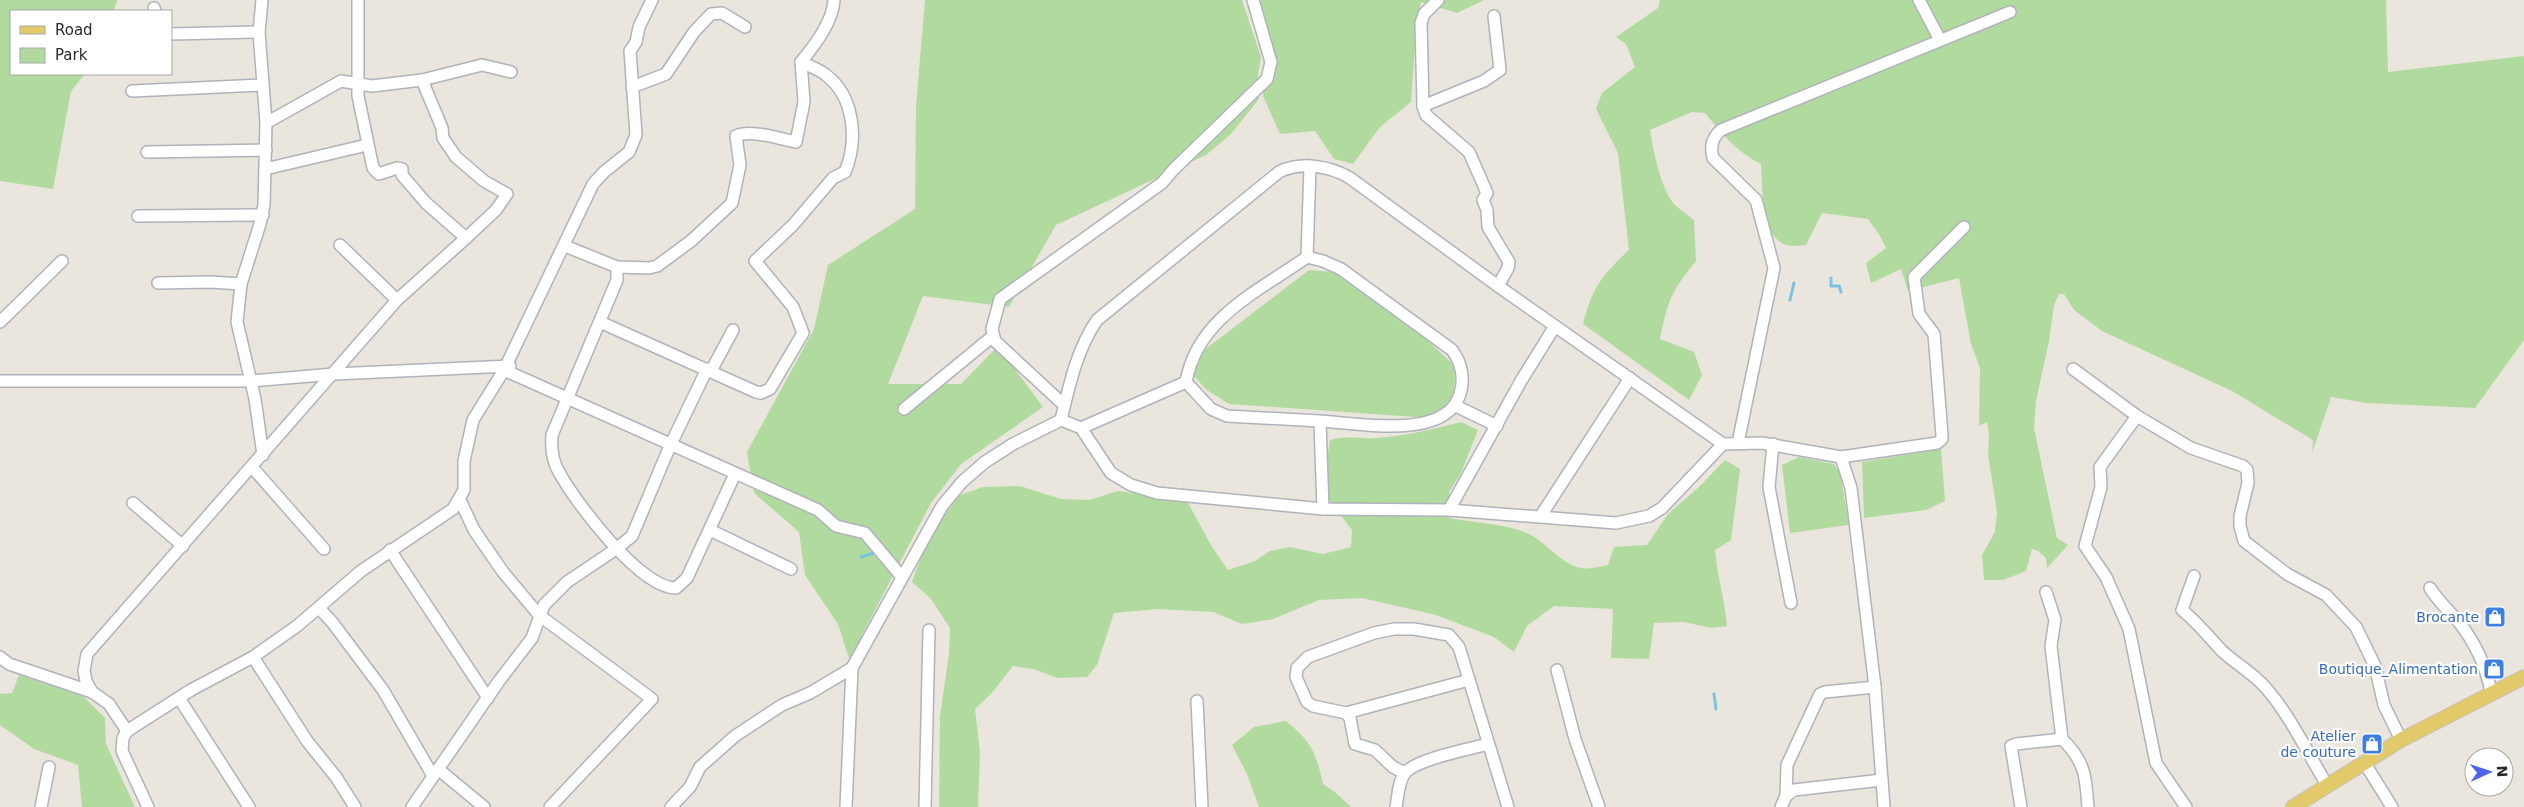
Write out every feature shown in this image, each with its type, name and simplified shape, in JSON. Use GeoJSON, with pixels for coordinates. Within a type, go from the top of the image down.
{"type":"FeatureCollection","features":[{"type":"Feature","properties":{"kind":"main road"},"geometry":{"type":"LineString","coordinates":[[2292,807],[2401,740],[2491,692],[2524,677]]}},
{"type":"Feature","properties":{"kind":"street"},"geometry":{"type":"LineString","coordinates":[[262,0],[259,32],[266,122],[263,215],[240,284],[237,322],[251,382],[263,455]]}},
{"type":"Feature","properties":{"kind":"street"},"geometry":{"type":"LineString","coordinates":[[358,0],[359,104],[367,145],[376,172],[402,169],[402,175],[426,203],[466,238]]}},
{"type":"Feature","properties":{"kind":"street"},"geometry":{"type":"LineString","coordinates":[[148,807],[122,751],[123,738],[127,731],[179,698],[253,657],[319,608],[346,583],[390,550],[453,509],[460,500],[464,490],[464,461],[470,427],[508,367],[594,184],[604,172],[633,147],[636,135],[630,51],[636,42],[639,26],[652,0]]}},
{"type":"Feature","properties":{"kind":"street"},"geometry":{"type":"LineString","coordinates":[[565,246],[617,267],[649,268],[657,266],[691,241],[729,206],[740,165],[736,136],[743,134],[770,136],[796,142],[804,102],[801,62],[820,36],[833,7],[834,0]]}},
{"type":"Feature","properties":{"kind":"street"},"geometry":{"type":"LineString","coordinates":[[1064,405],[995,341],[992,336],[997,305],[1004,294],[1162,183],[1267,79],[1271,62],[1253,0]]}},
{"type":"Feature","properties":{"kind":"street"},"geometry":{"type":"LineString","coordinates":[[1438,0],[1424,14],[1421,23],[1423,106],[1430,120],[1474,158],[1487,193],[1483,200],[1487,210],[1486,223],[1509,262],[1508,268],[1498,286]]}},
{"type":"Feature","properties":{"kind":"street"},"geometry":{"type":"LineString","coordinates":[[1920,0],[1940,40]]}},
{"type":"Feature","properties":{"kind":"street"},"geometry":{"type":"LineString","coordinates":[[1738,443],[1774,268],[1756,200],[1713,158],[1712,142],[1721,130],[2010,12]]}},
{"type":"Feature","properties":{"kind":"street"},"geometry":{"type":"LineString","coordinates":[[632,87],[666,74],[694,32],[711,14],[722,13],[745,27]]}},
{"type":"Feature","properties":{"kind":"street"},"geometry":{"type":"LineString","coordinates":[[1423,106],[1484,81],[1500,70],[1494,16]]}},
{"type":"Feature","properties":{"kind":"street"},"geometry":{"type":"LineString","coordinates":[[172,34],[259,32]]}},
{"type":"Feature","properties":{"kind":"street"},"geometry":{"type":"LineString","coordinates":[[600,322],[756,392],[766,392],[770,389],[803,332],[793,307],[755,261],[793,225],[833,178],[845,172],[852,155],[851,110],[839,89],[826,74],[801,62]]}},
{"type":"Feature","properties":{"kind":"street"},"geometry":{"type":"LineString","coordinates":[[266,122],[341,81],[372,86],[422,80],[482,66],[511,72]]}},
{"type":"Feature","properties":{"kind":"street"},"geometry":{"type":"LineString","coordinates":[[92,692],[84,671],[87,654],[397,300],[496,210],[507,194],[484,181],[456,157],[443,138],[442,128],[422,80]]}},
{"type":"Feature","properties":{"kind":"street"},"geometry":{"type":"LineString","coordinates":[[132,91],[263,85]]}},
{"type":"Feature","properties":{"kind":"street"},"geometry":{"type":"LineString","coordinates":[[265,169],[367,145]]}},
{"type":"Feature","properties":{"kind":"street"},"geometry":{"type":"LineString","coordinates":[[146,152],[266,150]]}},
{"type":"Feature","properties":{"kind":"street"},"geometry":{"type":"LineString","coordinates":[[1307,257],[1310,167]]}},
{"type":"Feature","properties":{"kind":"street"},"geometry":{"type":"LineString","coordinates":[[1061,420],[1069,384],[1088,334],[1097,320],[1279,172],[1286,168],[1310,167],[1338,171],[1350,178],[1498,286],[1723,444],[1773,444],[1841,458],[1937,442],[1942,439],[1934,334],[1919,314],[1914,277],[1964,227]]}},
{"type":"Feature","properties":{"kind":"street"},"geometry":{"type":"LineString","coordinates":[[138,216],[263,215]]}},
{"type":"Feature","properties":{"kind":"street"},"geometry":{"type":"LineString","coordinates":[[340,245],[397,300]]}},
{"type":"Feature","properties":{"kind":"street"},"geometry":{"type":"LineString","coordinates":[[1186,382],[1189,364],[1212,326],[1307,257]]}},
{"type":"Feature","properties":{"kind":"street"},"geometry":{"type":"LineString","coordinates":[[1186,382],[1211,409],[1227,416],[1414,426],[1440,418],[1456,406],[1461,392],[1462,377],[1460,361],[1452,350],[1341,269],[1323,261],[1307,257]]}},
{"type":"Feature","properties":{"kind":"street"},"geometry":{"type":"LineString","coordinates":[[0,322],[62,261]]}},
{"type":"Feature","properties":{"kind":"street"},"geometry":{"type":"LineString","coordinates":[[617,267],[617,280],[566,397],[552,435],[554,462],[558,472],[588,516],[616,549],[653,579],[670,588],[676,588],[687,578],[735,474]]}},
{"type":"Feature","properties":{"kind":"street"},"geometry":{"type":"LineString","coordinates":[[158,283],[211,282],[240,284]]}},
{"type":"Feature","properties":{"kind":"street"},"geometry":{"type":"LineString","coordinates":[[1449,510],[1555,326]]}},
{"type":"Feature","properties":{"kind":"street"},"geometry":{"type":"LineString","coordinates":[[412,807],[532,638],[544,604],[567,582],[616,549],[635,531],[670,446],[709,370],[733,330]]}},
{"type":"Feature","properties":{"kind":"street"},"geometry":{"type":"LineString","coordinates":[[904,409],[992,336]]}},
{"type":"Feature","properties":{"kind":"street"},"geometry":{"type":"LineString","coordinates":[[0,382],[251,382],[334,374],[508,367],[566,397],[670,446],[818,510],[836,526],[865,533],[902,577]]}},
{"type":"Feature","properties":{"kind":"street"},"geometry":{"type":"LineString","coordinates":[[2073,369],[2137,416],[2191,448],[2243,466],[2247,470],[2248,483],[2240,516],[2240,526],[2244,541],[2287,574],[2326,595],[2356,627],[2375,666],[2384,705],[2401,740]]}},
{"type":"Feature","properties":{"kind":"street"},"geometry":{"type":"LineString","coordinates":[[1540,517],[1630,378]]}},
{"type":"Feature","properties":{"kind":"street"},"geometry":{"type":"LineString","coordinates":[[1080,428],[1186,382]]}},
{"type":"Feature","properties":{"kind":"street"},"geometry":{"type":"LineString","coordinates":[[1456,406],[1497,426]]}},
{"type":"Feature","properties":{"kind":"street"},"geometry":{"type":"LineString","coordinates":[[2137,416],[2100,467],[2101,486],[2085,546],[2106,577],[2129,629],[2156,763],[2186,807]]}},
{"type":"Feature","properties":{"kind":"street"},"geometry":{"type":"LineString","coordinates":[[1061,420],[1080,428],[1111,473],[1131,485],[1157,493],[1323,509],[1449,510],[1616,522],[1649,516],[1662,508],[1723,444]]}},
{"type":"Feature","properties":{"kind":"street"},"geometry":{"type":"LineString","coordinates":[[846,807],[852,668],[902,577],[942,506],[962,482],[986,462],[1006,449],[1061,420]]}},
{"type":"Feature","properties":{"kind":"street"},"geometry":{"type":"LineString","coordinates":[[1320,421],[1323,509]]}},
{"type":"Feature","properties":{"kind":"street"},"geometry":{"type":"LineString","coordinates":[[1773,444],[1769,487],[1791,603]]}},
{"type":"Feature","properties":{"kind":"street"},"geometry":{"type":"LineString","coordinates":[[1841,458],[1851,488],[1875,687],[1884,807]]}},
{"type":"Feature","properties":{"kind":"street"},"geometry":{"type":"LineString","coordinates":[[252,467],[324,549]]}},
{"type":"Feature","properties":{"kind":"street"},"geometry":{"type":"LineString","coordinates":[[460,500],[474,530],[503,572],[539,615],[652,699],[550,807]]}},
{"type":"Feature","properties":{"kind":"street"},"geometry":{"type":"LineString","coordinates":[[133,503],[183,546]]}},
{"type":"Feature","properties":{"kind":"street"},"geometry":{"type":"LineString","coordinates":[[710,530],[791,569]]}},
{"type":"Feature","properties":{"kind":"street"},"geometry":{"type":"LineString","coordinates":[[390,550],[488,698]]}},
{"type":"Feature","properties":{"kind":"street"},"geometry":{"type":"LineString","coordinates":[[2194,576],[2182,610],[2225,654],[2248,670],[2266,688],[2291,722],[2296,735],[2327,785]]}},
{"type":"Feature","properties":{"kind":"street"},"geometry":{"type":"LineString","coordinates":[[2430,588],[2440,604],[2462,626],[2482,658],[2491,692]]}},
{"type":"Feature","properties":{"kind":"street"},"geometry":{"type":"LineString","coordinates":[[2046,592],[2055,620],[2051,646],[2062,740],[2073,750],[2086,776],[2088,807]]}},
{"type":"Feature","properties":{"kind":"street"},"geometry":{"type":"LineString","coordinates":[[319,608],[332,622],[383,690],[436,773],[484,807]]}},
{"type":"Feature","properties":{"kind":"street"},"geometry":{"type":"LineString","coordinates":[[1469,680],[1346,713],[1313,706],[1307,702],[1296,677],[1297,668],[1308,657],[1374,633],[1394,629],[1414,629],[1449,635],[1459,647],[1508,807]]}},
{"type":"Feature","properties":{"kind":"street"},"geometry":{"type":"LineString","coordinates":[[925,807],[929,630]]}},
{"type":"Feature","properties":{"kind":"street"},"geometry":{"type":"LineString","coordinates":[[0,657],[9,664],[92,692],[109,704],[127,731]]}},
{"type":"Feature","properties":{"kind":"street"},"geometry":{"type":"LineString","coordinates":[[253,657],[307,741],[336,777],[355,807]]}},
{"type":"Feature","properties":{"kind":"street"},"geometry":{"type":"LineString","coordinates":[[670,807],[690,786],[700,767],[735,736],[782,705],[810,694],[852,668]]}},
{"type":"Feature","properties":{"kind":"street"},"geometry":{"type":"LineString","coordinates":[[1557,670],[1575,739],[1598,807]]}},
{"type":"Feature","properties":{"kind":"street"},"geometry":{"type":"LineString","coordinates":[[1784,802],[1788,784],[1787,765],[1820,694],[1875,687]]}},
{"type":"Feature","properties":{"kind":"street"},"geometry":{"type":"LineString","coordinates":[[179,698],[249,807]]}},
{"type":"Feature","properties":{"kind":"street"},"geometry":{"type":"LineString","coordinates":[[1197,701],[1202,807]]}},
{"type":"Feature","properties":{"kind":"street"},"geometry":{"type":"LineString","coordinates":[[1346,713],[1350,718],[1355,744],[1375,750],[1393,767],[1405,772],[1440,756],[1488,744]]}},
{"type":"Feature","properties":{"kind":"street"},"geometry":{"type":"LineString","coordinates":[[2021,807],[2011,746],[2062,740]]}},
{"type":"Feature","properties":{"kind":"street"},"geometry":{"type":"LineString","coordinates":[[2364,762],[2392,807]]}},
{"type":"Feature","properties":{"kind":"street"},"geometry":{"type":"LineString","coordinates":[[42,807],[49,767]]}},
{"type":"Feature","properties":{"kind":"street"},"geometry":{"type":"LineString","coordinates":[[1396,807],[1405,772]]}},
{"type":"Feature","properties":{"kind":"street"},"geometry":{"type":"LineString","coordinates":[[1784,802],[1794,790],[1806,787],[1882,780]]}},
{"type":"Feature","properties":{"kind":"green space"},"geometry":{"type":"Polygon","coordinates":[[[0,0],[117,0],[114,10],[10,10],[10,75],[84,75],[71,91],[53,189],[0,181],[0,0]]]}},
{"type":"Feature","properties":{"kind":"green space"},"geometry":{"type":"Polygon","coordinates":[[[925,0],[1242,0],[1261,57],[1258,76],[1259,99],[1231,134],[1206,155],[1056,225],[1009,307],[923,296],[888,384],[961,384],[998,346],[1043,407],[961,464],[931,503],[862,635],[852,668],[838,624],[805,575],[799,532],[754,493],[747,452],[814,329],[828,265],[915,209],[916,106],[925,0]]]}},
{"type":"Feature","properties":{"kind":"green space"},"geometry":{"type":"Polygon","coordinates":[[[1262,0],[1484,0],[1457,13],[1421,2],[1415,45],[1411,102],[1380,127],[1353,164],[1334,159],[1315,131],[1280,134],[1263,96],[1266,60],[1247,6],[1262,0]]]}},
{"type":"Feature","properties":{"kind":"green space"},"geometry":{"type":"Polygon","coordinates":[[[1660,0],[2386,0],[2388,72],[2524,56],[2524,340],[2475,408],[2366,403],[2331,397],[2312,453],[2313,440],[2232,391],[2102,331],[2074,310],[2064,294],[2059,294],[2054,305],[2049,341],[2036,401],[2034,428],[2057,538],[2068,545],[2047,568],[2046,558],[2038,551],[2032,549],[2026,571],[2003,580],[1984,580],[1982,555],[1995,532],[1997,512],[1988,455],[1989,433],[1987,422],[1979,426],[1980,368],[1971,344],[1959,278],[1908,291],[1901,269],[1871,283],[1866,263],[1886,248],[1868,219],[1822,213],[1806,245],[1788,246],[1778,240],[1771,232],[1764,209],[1761,164],[1737,148],[1705,113],[1692,112],[1650,130],[1656,159],[1666,190],[1675,205],[1694,220],[1696,261],[1681,281],[1668,305],[1660,339],[1694,352],[1702,375],[1689,400],[1583,324],[1594,291],[1605,275],[1629,250],[1618,153],[1596,109],[1602,93],[1635,67],[1626,44],[1616,37],[1658,8],[1660,0]]]}},
{"type":"Feature","properties":{"kind":"green space"},"geometry":{"type":"Polygon","coordinates":[[[1309,270],[1333,272],[1419,333],[1454,365],[1454,389],[1452,396],[1444,407],[1430,418],[1229,404],[1207,390],[1194,376],[1203,351],[1309,270]]]}},
{"type":"Feature","properties":{"kind":"green space"},"geometry":{"type":"Polygon","coordinates":[[[1461,422],[1478,430],[1461,473],[1449,492],[1450,518],[1504,526],[1530,534],[1565,561],[1581,568],[1608,565],[1614,547],[1647,545],[1668,514],[1699,487],[1725,460],[1740,469],[1731,540],[1715,550],[1727,626],[1711,628],[1684,622],[1654,623],[1649,659],[1611,658],[1613,609],[1554,606],[1527,626],[1514,652],[1494,637],[1436,615],[1362,598],[1319,600],[1273,619],[1242,624],[1213,612],[1158,609],[1114,613],[1097,665],[1087,677],[1058,678],[1033,669],[1013,666],[991,694],[975,709],[980,752],[978,807],[939,807],[940,716],[949,654],[950,628],[931,599],[912,582],[925,547],[941,519],[960,495],[983,487],[1020,486],[1061,499],[1089,500],[1118,491],[1187,501],[1212,547],[1228,570],[1255,561],[1270,551],[1290,547],[1323,554],[1351,547],[1352,530],[1329,500],[1326,465],[1330,440],[1398,436],[1461,422]]]}},
{"type":"Feature","properties":{"kind":"green space"},"geometry":{"type":"Polygon","coordinates":[[[1941,449],[1945,501],[1926,510],[1864,518],[1862,462],[1941,449]]]}},
{"type":"Feature","properties":{"kind":"green space"},"geometry":{"type":"Polygon","coordinates":[[[1799,457],[1834,464],[1840,473],[1849,525],[1790,533],[1782,465],[1799,457]]]}},
{"type":"Feature","properties":{"kind":"green space"},"geometry":{"type":"Polygon","coordinates":[[[19,675],[83,696],[105,718],[106,744],[135,807],[82,807],[78,765],[34,749],[0,725],[0,694],[12,693],[19,675]]]}},
{"type":"Feature","properties":{"kind":"green space"},"geometry":{"type":"Polygon","coordinates":[[[1286,721],[1302,735],[1312,749],[1323,784],[1351,807],[1259,807],[1247,774],[1232,745],[1254,727],[1286,721]]]}},
{"type":"Feature","properties":{"kind":"waterway"},"geometry":{"type":"LineString","coordinates":[[1831,278],[1831,286],[1839,286],[1841,292]]}},
{"type":"Feature","properties":{"kind":"waterway"},"geometry":{"type":"LineString","coordinates":[[1790,300],[1794,283]]}},
{"type":"Feature","properties":{"kind":"waterway"},"geometry":{"type":"LineString","coordinates":[[861,557],[877,552]]}},
{"type":"Feature","properties":{"kind":"waterway"},"geometry":{"type":"LineString","coordinates":[[1714,694],[1716,709]]}},
{"type":"Feature","properties":{"kind":"place","name":"Brocante"},"geometry":{"type":"Point","coordinates":[2495,617]}},
{"type":"Feature","properties":{"kind":"place","name":"Boutique_Alimentation"},"geometry":{"type":"Point","coordinates":[2494,669]}},
{"type":"Feature","properties":{"kind":"place","name":"Atelier de couture"},"geometry":{"type":"Point","coordinates":[2372,744]}}]}
